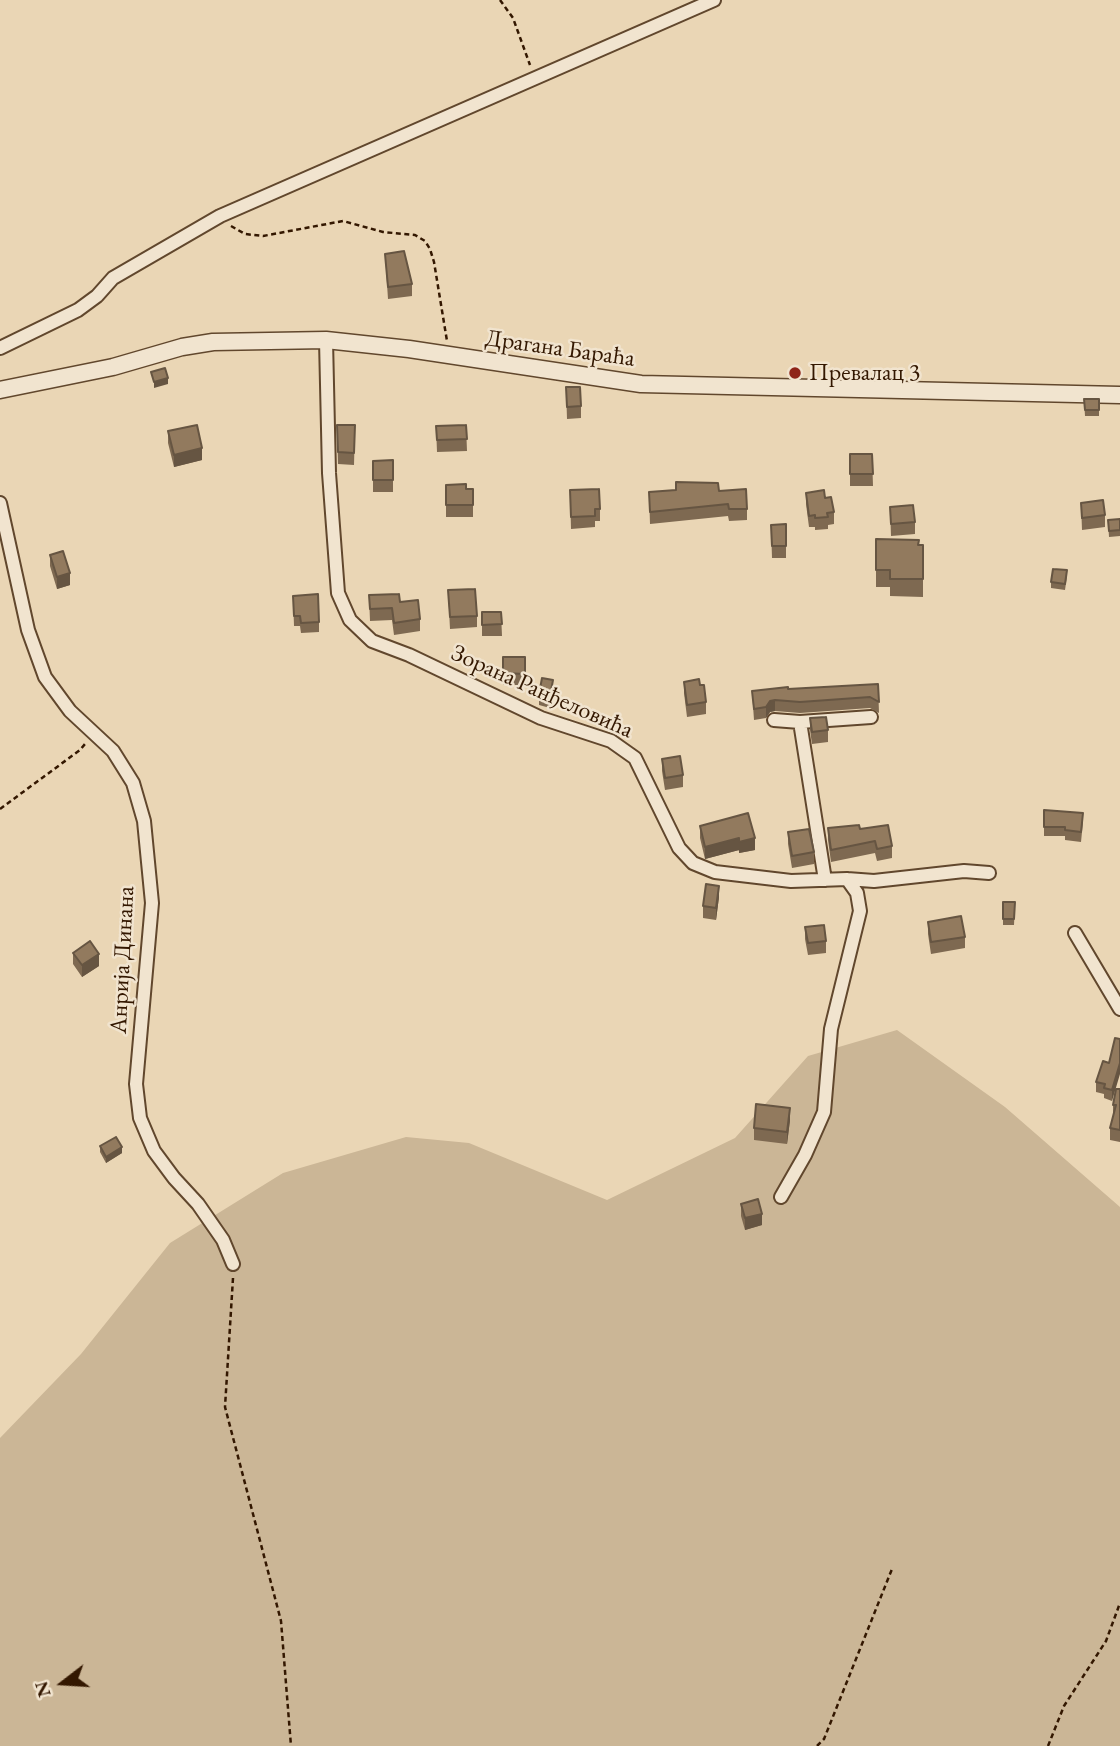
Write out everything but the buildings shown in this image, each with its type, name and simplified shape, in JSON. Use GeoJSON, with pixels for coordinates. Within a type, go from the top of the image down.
{"type":"FeatureCollection","features":[{"type":"Feature","properties":{"kind":"street"},"geometry":{"type":"LineString","coordinates":[[0,348],[78,310],[97,296],[113,278],[219,216],[713,0]]}},
{"type":"Feature","properties":{"kind":"street","name":"Драгана Бараћа"},"geometry":{"type":"LineString","coordinates":[[0,390],[113,367],[192,345],[246,340],[326,340],[449,355],[641,384],[1120,395]]}},
{"type":"Feature","properties":{"kind":"street","name":"Зорана Ранђеловића"},"geometry":{"type":"LineString","coordinates":[[326,340],[329,473],[338,593],[350,620],[372,641],[409,655],[541,718],[611,741],[635,758],[679,848],[693,863],[715,872],[791,881],[874,881],[964,871],[989,873]]}},
{"type":"Feature","properties":{"kind":"street","name":"Анрија Динана"},"geometry":{"type":"LineString","coordinates":[[0,503],[28,630],[45,677],[70,712],[113,751],[133,783],[145,821],[152,902],[136,1084],[140,1118],[155,1151],[223,1240],[233,1264]]}},
{"type":"Feature","properties":{"kind":"street"},"geometry":{"type":"LineString","coordinates":[[774,720],[800,722],[871,717]]}},
{"type":"Feature","properties":{"kind":"street"},"geometry":{"type":"LineString","coordinates":[[800,722],[825,880]]}},
{"type":"Feature","properties":{"kind":"street"},"geometry":{"type":"LineString","coordinates":[[781,1197],[805,1155],[824,1112],[831,1029],[860,911],[857,893],[847,879]]}},
{"type":"Feature","properties":{"kind":"street"},"geometry":{"type":"LineString","coordinates":[[1075,933],[1120,1009]]}},
{"type":"Feature","properties":{"kind":"path"},"geometry":{"type":"LineString","coordinates":[[500,0],[513,18],[535,78]]}},
{"type":"Feature","properties":{"kind":"path"},"geometry":{"type":"LineString","coordinates":[[219,216],[244,234],[262,236],[343,221],[383,232],[415,235],[425,241],[434,262],[449,355]]}},
{"type":"Feature","properties":{"kind":"path"},"geometry":{"type":"LineString","coordinates":[[0,809],[80,750],[94,733]]}},
{"type":"Feature","properties":{"kind":"path"},"geometry":{"type":"LineString","coordinates":[[233,1264],[225,1407],[281,1621],[291,1746]]}},
{"type":"Feature","properties":{"kind":"path"},"geometry":{"type":"LineString","coordinates":[[817,1746],[824,1739],[892,1569]]}},
{"type":"Feature","properties":{"kind":"path"},"geometry":{"type":"LineString","coordinates":[[1048,1746],[1064,1706],[1106,1641],[1120,1603]]}},
{"type":"Feature","properties":{"kind":"shaded area"},"geometry":{"type":"Polygon","coordinates":[[[897,1030],[1005,1107],[1120,1207],[1120,1746],[0,1746],[0,1438],[81,1354],[170,1243],[283,1173],[406,1137],[469,1143],[607,1200],[735,1138],[808,1056],[897,1030]]]}},
{"type":"Feature","properties":{"kind":"place","name":"Превалац 3"},"geometry":{"type":"Point","coordinates":[795,373]}}]}
